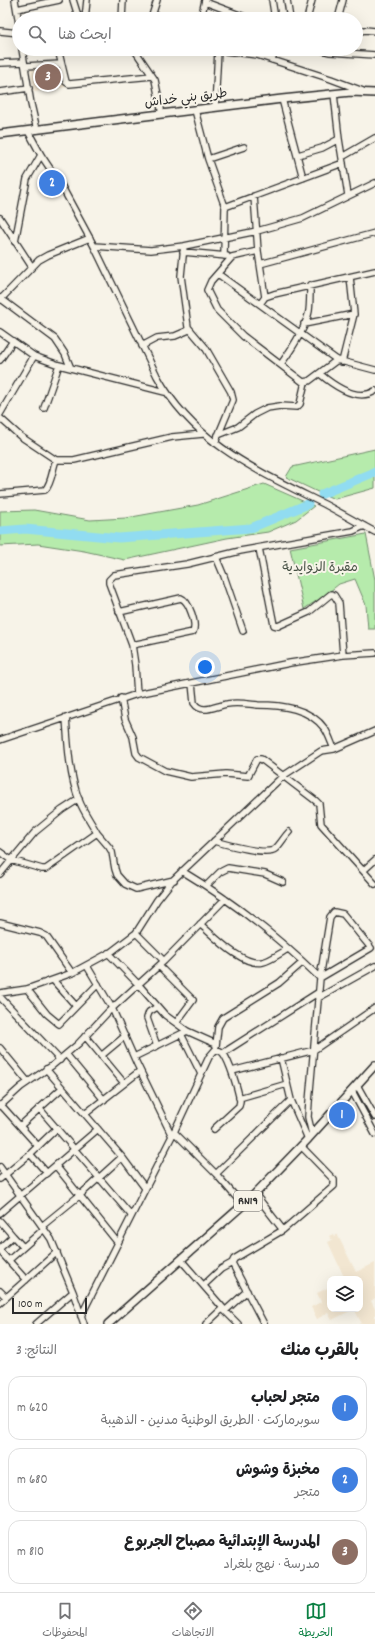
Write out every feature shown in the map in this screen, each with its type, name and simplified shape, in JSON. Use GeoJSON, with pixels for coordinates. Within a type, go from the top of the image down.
{"type":"FeatureCollection","features":[{"type":"Feature","properties":{"kind":"main road","name":"طريق بني خداش"},"geometry":{"type":"LineString","coordinates":[[0,134],[282,99],[365,92],[375,93]]}},
{"type":"Feature","properties":{"kind":"main road","name":"RN19"},"geometry":{"type":"LineString","coordinates":[[108,1324],[255,1194],[375,1065]]}},
{"type":"Feature","properties":{"kind":"street"},"geometry":{"type":"LineString","coordinates":[[15,0],[17,12]]}},
{"type":"Feature","properties":{"kind":"street"},"geometry":{"type":"LineString","coordinates":[[17,9],[59,0]]}},
{"type":"Feature","properties":{"kind":"street"},"geometry":{"type":"LineString","coordinates":[[72,0],[76,12]]}},
{"type":"Feature","properties":{"kind":"street"},"geometry":{"type":"LineString","coordinates":[[86,12],[87,0]]}},
{"type":"Feature","properties":{"kind":"street"},"geometry":{"type":"LineString","coordinates":[[122,12],[123,0]]}},
{"type":"Feature","properties":{"kind":"street"},"geometry":{"type":"LineString","coordinates":[[153,12],[157,0]]}},
{"type":"Feature","properties":{"kind":"street"},"geometry":{"type":"LineString","coordinates":[[272,0],[274,12]]}},
{"type":"Feature","properties":{"kind":"street"},"geometry":{"type":"LineString","coordinates":[[287,0],[289,12]]}},
{"type":"Feature","properties":{"kind":"street"},"geometry":{"type":"LineString","coordinates":[[309,12],[312,0]]}},
{"type":"Feature","properties":{"kind":"street"},"geometry":{"type":"LineString","coordinates":[[340,12],[343,0]]}},
{"type":"Feature","properties":{"kind":"street"},"geometry":{"type":"LineString","coordinates":[[202,12],[205,1],[232,12]]}},
{"type":"Feature","properties":{"kind":"street"},"geometry":{"type":"LineString","coordinates":[[0,31],[12,32]]}},
{"type":"Feature","properties":{"kind":"street"},"geometry":{"type":"LineString","coordinates":[[363,31],[375,31]]}},
{"type":"Feature","properties":{"kind":"street"},"geometry":{"type":"LineString","coordinates":[[363,54],[375,55]]}},
{"type":"Feature","properties":{"kind":"street"},"geometry":{"type":"LineString","coordinates":[[23,56],[37,130]]}},
{"type":"Feature","properties":{"kind":"street"},"geometry":{"type":"LineString","coordinates":[[59,56],[66,82],[69,84],[152,76]]}},
{"type":"Feature","properties":{"kind":"street"},"geometry":{"type":"LineString","coordinates":[[139,56],[156,83],[162,114]]}},
{"type":"Feature","properties":{"kind":"street"},"geometry":{"type":"LineString","coordinates":[[215,107],[218,56]]}},
{"type":"Feature","properties":{"kind":"street"},"geometry":{"type":"LineString","coordinates":[[257,56],[331,78],[365,92]]}},
{"type":"Feature","properties":{"kind":"street"},"geometry":{"type":"LineString","coordinates":[[272,60],[273,56]]}},
{"type":"Feature","properties":{"kind":"street"},"geometry":{"type":"LineString","coordinates":[[0,63],[61,64]]}},
{"type":"Feature","properties":{"kind":"street"},"geometry":{"type":"LineString","coordinates":[[0,92],[29,88]]}},
{"type":"Feature","properties":{"kind":"street"},"geometry":{"type":"LineString","coordinates":[[334,94],[339,139],[348,195]]}},
{"type":"Feature","properties":{"kind":"street"},"geometry":{"type":"LineString","coordinates":[[282,99],[303,178]]}},
{"type":"Feature","properties":{"kind":"street"},"geometry":{"type":"LineString","coordinates":[[195,110],[208,159],[225,207],[224,256]]}},
{"type":"Feature","properties":{"kind":"street"},"geometry":{"type":"LineString","coordinates":[[28,131],[41,155],[61,185],[90,238],[165,392],[181,412],[214,443],[261,473],[330,507],[375,532]]}},
{"type":"Feature","properties":{"kind":"street"},"geometry":{"type":"LineString","coordinates":[[342,157],[375,138]]}},
{"type":"Feature","properties":{"kind":"street"},"geometry":{"type":"LineString","coordinates":[[298,155],[322,148],[339,139]]}},
{"type":"Feature","properties":{"kind":"street"},"geometry":{"type":"LineString","coordinates":[[208,159],[244,147]]}},
{"type":"Feature","properties":{"kind":"street"},"geometry":{"type":"LineString","coordinates":[[15,242],[27,179],[41,155]]}},
{"type":"Feature","properties":{"kind":"street"},"geometry":{"type":"LineString","coordinates":[[225,207],[343,164]]}},
{"type":"Feature","properties":{"kind":"street"},"geometry":{"type":"LineString","coordinates":[[94,246],[140,250],[184,246],[257,231],[303,218],[375,183]]}},
{"type":"Feature","properties":{"kind":"street"},"geometry":{"type":"LineString","coordinates":[[254,196],[258,251],[265,297]]}},
{"type":"Feature","properties":{"kind":"street"},"geometry":{"type":"LineString","coordinates":[[0,218],[32,267]]}},
{"type":"Feature","properties":{"kind":"street"},"geometry":{"type":"LineString","coordinates":[[260,264],[375,233]]}},
{"type":"Feature","properties":{"kind":"street"},"geometry":{"type":"LineString","coordinates":[[70,366],[65,354],[55,339],[35,326],[0,299],[32,267],[48,255],[90,238]]}},
{"type":"Feature","properties":{"kind":"street"},"geometry":{"type":"LineString","coordinates":[[184,246],[180,276],[189,330],[204,347],[233,396],[232,405],[214,443]]}},
{"type":"Feature","properties":{"kind":"street"},"geometry":{"type":"LineString","coordinates":[[183,252],[232,257],[258,251]]}},
{"type":"Feature","properties":{"kind":"street"},"geometry":{"type":"LineString","coordinates":[[232,257],[207,289],[217,310],[243,336],[281,364],[290,373],[305,382]]}},
{"type":"Feature","properties":{"kind":"street"},"geometry":{"type":"LineString","coordinates":[[260,304],[265,297],[310,285],[375,271]]}},
{"type":"Feature","properties":{"kind":"street"},"geometry":{"type":"LineString","coordinates":[[218,274],[299,334],[339,361],[375,370]]}},
{"type":"Feature","properties":{"kind":"street"},"geometry":{"type":"LineString","coordinates":[[305,382],[309,381],[339,361],[354,314],[350,277]]}},
{"type":"Feature","properties":{"kind":"street"},"geometry":{"type":"LineString","coordinates":[[281,364],[299,334],[309,312],[310,285]]}},
{"type":"Feature","properties":{"kind":"street"},"geometry":{"type":"LineString","coordinates":[[304,324],[354,314]]}},
{"type":"Feature","properties":{"kind":"street"},"geometry":{"type":"LineString","coordinates":[[142,346],[157,338],[175,336],[189,330]]}},
{"type":"Feature","properties":{"kind":"street"},"geometry":{"type":"LineString","coordinates":[[0,332],[34,356],[59,365],[70,366],[165,392]]}},
{"type":"Feature","properties":{"kind":"street"},"geometry":{"type":"LineString","coordinates":[[0,360],[13,341]]}},
{"type":"Feature","properties":{"kind":"street"},"geometry":{"type":"LineString","coordinates":[[0,414],[34,356]]}},
{"type":"Feature","properties":{"kind":"street"},"geometry":{"type":"LineString","coordinates":[[44,408],[59,365]]}},
{"type":"Feature","properties":{"kind":"street"},"geometry":{"type":"LineString","coordinates":[[320,374],[345,391],[365,394],[375,391]]}},
{"type":"Feature","properties":{"kind":"street"},"geometry":{"type":"LineString","coordinates":[[218,435],[238,426],[255,414],[267,408],[280,406],[296,407],[300,404],[305,382]]}},
{"type":"Feature","properties":{"kind":"street"},"geometry":{"type":"LineString","coordinates":[[0,418],[20,436],[56,460],[74,460],[172,437],[203,434]]}},
{"type":"Feature","properties":{"kind":"street"},"geometry":{"type":"LineString","coordinates":[[0,494],[45,490],[50,484],[51,472],[56,460]]}},
{"type":"Feature","properties":{"kind":"street"},"geometry":{"type":"LineString","coordinates":[[137,694],[132,645],[109,583],[114,575],[160,569],[216,558],[240,551],[353,531],[364,526]]}},
{"type":"Feature","properties":{"kind":"street"},"geometry":{"type":"LineString","coordinates":[[258,548],[274,625],[278,626],[309,612],[331,594],[334,594],[339,603],[343,655]]}},
{"type":"Feature","properties":{"kind":"street"},"geometry":{"type":"LineString","coordinates":[[216,558],[243,631]]}},
{"type":"Feature","properties":{"kind":"street"},"geometry":{"type":"LineString","coordinates":[[119,612],[181,598],[188,603],[194,625],[193,632],[132,645]]}},
{"type":"Feature","properties":{"kind":"street"},"geometry":{"type":"LineString","coordinates":[[0,740],[121,698],[137,694],[290,663],[343,655],[375,653]]}},
{"type":"Feature","properties":{"kind":"street"},"geometry":{"type":"LineString","coordinates":[[192,682],[194,703],[199,709],[227,704],[276,706],[296,709],[312,718],[324,728],[334,749]]}},
{"type":"Feature","properties":{"kind":"street"},"geometry":{"type":"LineString","coordinates":[[121,698],[124,719],[133,737],[136,753],[165,771],[194,778],[226,774],[248,776],[258,758],[261,759],[319,804],[321,824],[375,884]]}},
{"type":"Feature","properties":{"kind":"street"},"geometry":{"type":"LineString","coordinates":[[66,717],[72,770],[79,799],[97,833],[112,852],[114,869],[117,875],[125,884],[136,889],[174,880]]}},
{"type":"Feature","properties":{"kind":"street"},"geometry":{"type":"LineString","coordinates":[[0,993],[27,989],[54,980],[87,966],[108,953],[136,933],[157,900],[182,871],[284,776],[322,751],[334,749],[375,731]]}},
{"type":"Feature","properties":{"kind":"street"},"geometry":{"type":"LineString","coordinates":[[0,874],[28,838],[44,823],[79,799]]}},
{"type":"Feature","properties":{"kind":"street"},"geometry":{"type":"LineString","coordinates":[[214,841],[260,851],[272,851],[289,832]]}},
{"type":"Feature","properties":{"kind":"street"},"geometry":{"type":"LineString","coordinates":[[0,852],[11,860],[46,869],[97,833]]}},
{"type":"Feature","properties":{"kind":"street"},"geometry":{"type":"LineString","coordinates":[[364,870],[375,860]]}},
{"type":"Feature","properties":{"kind":"street"},"geometry":{"type":"LineString","coordinates":[[206,886],[220,872],[228,868],[265,874],[283,882]]}},
{"type":"Feature","properties":{"kind":"street"},"geometry":{"type":"LineString","coordinates":[[182,871],[225,899],[288,949],[320,978]]}},
{"type":"Feature","properties":{"kind":"street"},"geometry":{"type":"LineString","coordinates":[[38,1146],[0,1105],[28,1082],[60,1060],[112,1008],[162,963],[225,899]]}},
{"type":"Feature","properties":{"kind":"street"},"geometry":{"type":"LineString","coordinates":[[310,1136],[308,1117],[320,978],[330,917],[334,912],[343,914],[373,947],[320,978]]}},
{"type":"Feature","properties":{"kind":"street"},"geometry":{"type":"LineString","coordinates":[[0,923],[40,933],[46,936],[72,973]]}},
{"type":"Feature","properties":{"kind":"street"},"geometry":{"type":"LineString","coordinates":[[200,924],[241,958],[250,962],[261,963],[288,949]]}},
{"type":"Feature","properties":{"kind":"street"},"geometry":{"type":"LineString","coordinates":[[136,933],[193,1000],[176,1023]]}},
{"type":"Feature","properties":{"kind":"street"},"geometry":{"type":"LineString","coordinates":[[108,953],[138,984],[157,1007],[187,1031],[223,1053],[232,1072],[239,1098],[239,1106],[214,1129]]}},
{"type":"Feature","properties":{"kind":"street"},"geometry":{"type":"LineString","coordinates":[[81,1316],[173,1134],[209,1056],[215,1047],[220,1022],[227,1014],[279,983],[303,962]]}},
{"type":"Feature","properties":{"kind":"street"},"geometry":{"type":"LineString","coordinates":[[87,966],[112,1008],[140,1071],[173,1134],[216,1174],[243,1205]]}},
{"type":"Feature","properties":{"kind":"street"},"geometry":{"type":"LineString","coordinates":[[223,1053],[318,995],[375,966]]}},
{"type":"Feature","properties":{"kind":"street"},"geometry":{"type":"LineString","coordinates":[[54,980],[76,1006]]}},
{"type":"Feature","properties":{"kind":"street"},"geometry":{"type":"LineString","coordinates":[[27,989],[58,1024],[98,984]]}},
{"type":"Feature","properties":{"kind":"street"},"geometry":{"type":"LineString","coordinates":[[0,997],[60,1060]]}},
{"type":"Feature","properties":{"kind":"street"},"geometry":{"type":"LineString","coordinates":[[157,1007],[149,1012],[147,1018],[157,1046]]}},
{"type":"Feature","properties":{"kind":"street"},"geometry":{"type":"LineString","coordinates":[[232,1072],[314,1050],[375,1008]]}},
{"type":"Feature","properties":{"kind":"street"},"geometry":{"type":"LineString","coordinates":[[134,1057],[187,1031]]}},
{"type":"Feature","properties":{"kind":"street"},"geometry":{"type":"LineString","coordinates":[[181,1034],[201,1074]]}},
{"type":"Feature","properties":{"kind":"street"},"geometry":{"type":"LineString","coordinates":[[85,1036],[124,1083]]}},
{"type":"Feature","properties":{"kind":"street"},"geometry":{"type":"LineString","coordinates":[[101,1056],[125,1036]]}},
{"type":"Feature","properties":{"kind":"street"},"geometry":{"type":"LineString","coordinates":[[0,1048],[28,1082]]}},
{"type":"Feature","properties":{"kind":"street"},"geometry":{"type":"LineString","coordinates":[[66,1054],[104,1100]]}},
{"type":"Feature","properties":{"kind":"street"},"geometry":{"type":"LineString","coordinates":[[281,1058],[292,1100],[310,1136]]}},
{"type":"Feature","properties":{"kind":"street"},"geometry":{"type":"LineString","coordinates":[[46,1069],[122,1157],[145,1188]]}},
{"type":"Feature","properties":{"kind":"street"},"geometry":{"type":"LineString","coordinates":[[85,1114],[140,1071]]}},
{"type":"Feature","properties":{"kind":"street"},"geometry":{"type":"LineString","coordinates":[[239,1098],[287,1084]]}},
{"type":"Feature","properties":{"kind":"street"},"geometry":{"type":"LineString","coordinates":[[357,1085],[375,1114]]}},
{"type":"Feature","properties":{"kind":"street"},"geometry":{"type":"LineString","coordinates":[[20,1126],[62,1088]]}},
{"type":"Feature","properties":{"kind":"street"},"geometry":{"type":"LineString","coordinates":[[352,1091],[375,1134]]}},
{"type":"Feature","properties":{"kind":"street"},"geometry":{"type":"LineString","coordinates":[[216,1174],[292,1100]]}},
{"type":"Feature","properties":{"kind":"street"},"geometry":{"type":"LineString","coordinates":[[39,1108],[132,1215]]}},
{"type":"Feature","properties":{"kind":"street"},"geometry":{"type":"LineString","coordinates":[[0,1179],[30,1154],[57,1128]]}},
{"type":"Feature","properties":{"kind":"street"},"geometry":{"type":"LineString","coordinates":[[0,1213],[98,1129]]}},
{"type":"Feature","properties":{"kind":"street"},"geometry":{"type":"LineString","coordinates":[[204,1285],[221,1269],[232,1263],[234,1259],[284,1230],[335,1184],[334,1180],[301,1146]]}},
{"type":"Feature","properties":{"kind":"street"},"geometry":{"type":"LineString","coordinates":[[30,1154],[47,1173]]}},
{"type":"Feature","properties":{"kind":"street"},"geometry":{"type":"LineString","coordinates":[[9,1260],[122,1157]]}},
{"type":"Feature","properties":{"kind":"street"},"geometry":{"type":"LineString","coordinates":[[56,1166],[118,1243]]}},
{"type":"Feature","properties":{"kind":"street"},"geometry":{"type":"LineString","coordinates":[[0,1167],[51,1239],[73,1292],[84,1324]]}},
{"type":"Feature","properties":{"kind":"street"},"geometry":{"type":"LineString","coordinates":[[255,1194],[284,1230]]}},
{"type":"Feature","properties":{"kind":"street"},"geometry":{"type":"LineString","coordinates":[[0,1221],[23,1247]]}},
{"type":"Feature","properties":{"kind":"street"},"geometry":{"type":"LineString","coordinates":[[0,1248],[12,1236]]}},
{"type":"Feature","properties":{"kind":"street"},"geometry":{"type":"LineString","coordinates":[[0,1251],[26,1280]]}},
{"type":"Feature","properties":{"kind":"street"},"geometry":{"type":"LineString","coordinates":[[0,1303],[57,1252]]}},
{"type":"Feature","properties":{"kind":"street"},"geometry":{"type":"LineString","coordinates":[[181,1260],[238,1324]]}},
{"type":"Feature","properties":{"kind":"street"},"geometry":{"type":"LineString","coordinates":[[232,1263],[264,1324]]}},
{"type":"Feature","properties":{"kind":"street"},"geometry":{"type":"LineString","coordinates":[[0,1291],[6,1297]]}},
{"type":"Feature","properties":{"kind":"street"},"geometry":{"type":"LineString","coordinates":[[36,1324],[73,1292]]}},
{"type":"Feature","properties":{"kind":"street"},"geometry":{"type":"LineString","coordinates":[[206,1324],[247,1292]]}},
{"type":"Feature","properties":{"kind":"shaded area"},"geometry":{"type":"Polygon","coordinates":[[[61,66],[67,87],[34,92],[30,67],[61,66]]]}},
{"type":"Feature","properties":{"kind":"shaded area"},"geometry":{"type":"Polygon","coordinates":[[[333,1234],[334,1236],[337,1234],[356,1272],[375,1263],[375,1298],[371,1301],[375,1309],[375,1324],[359,1324],[361,1322],[356,1312],[363,1312],[363,1276],[344,1276],[328,1242],[332,1240],[329,1236],[333,1234]]]}},
{"type":"Feature","properties":{"kind":"shaded area"},"geometry":{"type":"Polygon","coordinates":[[[327,1288],[327,1312],[348,1312],[332,1320],[328,1313],[317,1319],[311,1307],[321,1302],[317,1293],[327,1288]]]}},
{"type":"Feature","properties":{"kind":"green space"},"geometry":{"type":"Polygon","coordinates":[[[375,449],[375,488],[335,499],[286,477],[292,467],[375,449]]]}},
{"type":"Feature","properties":{"kind":"green space"},"geometry":{"type":"Polygon","coordinates":[[[264,484],[314,506],[296,520],[268,532],[227,538],[125,560],[84,551],[38,544],[0,546],[0,511],[34,510],[90,520],[126,518],[198,505],[264,484]]]}},
{"type":"Feature","properties":{"kind":"green space","name":"مقبرة الزوايدية"},"geometry":{"type":"Polygon","coordinates":[[[366,534],[375,580],[375,629],[368,629],[366,605],[355,579],[339,584],[304,609],[290,548],[366,534]]]}},
{"type":"Feature","properties":{"kind":"waterway"},"geometry":{"type":"LineString","coordinates":[[322,494],[375,472]]}},
{"type":"Feature","properties":{"kind":"waterway"},"geometry":{"type":"LineString","coordinates":[[0,531],[25,529],[119,538],[251,528],[308,504]]}},
{"type":"Feature","properties":{"kind":"place","name":"المدرسة الإبتدائية مصباح الجربوع"},"geometry":{"type":"Point","coordinates":[48,77]}},
{"type":"Feature","properties":{"kind":"place","name":"مخبزة وشوش"},"geometry":{"type":"Point","coordinates":[52,183]}},
{"type":"Feature","properties":{"kind":"place","name":"متجر لحباب"},"geometry":{"type":"Point","coordinates":[342,1115]}}]}
